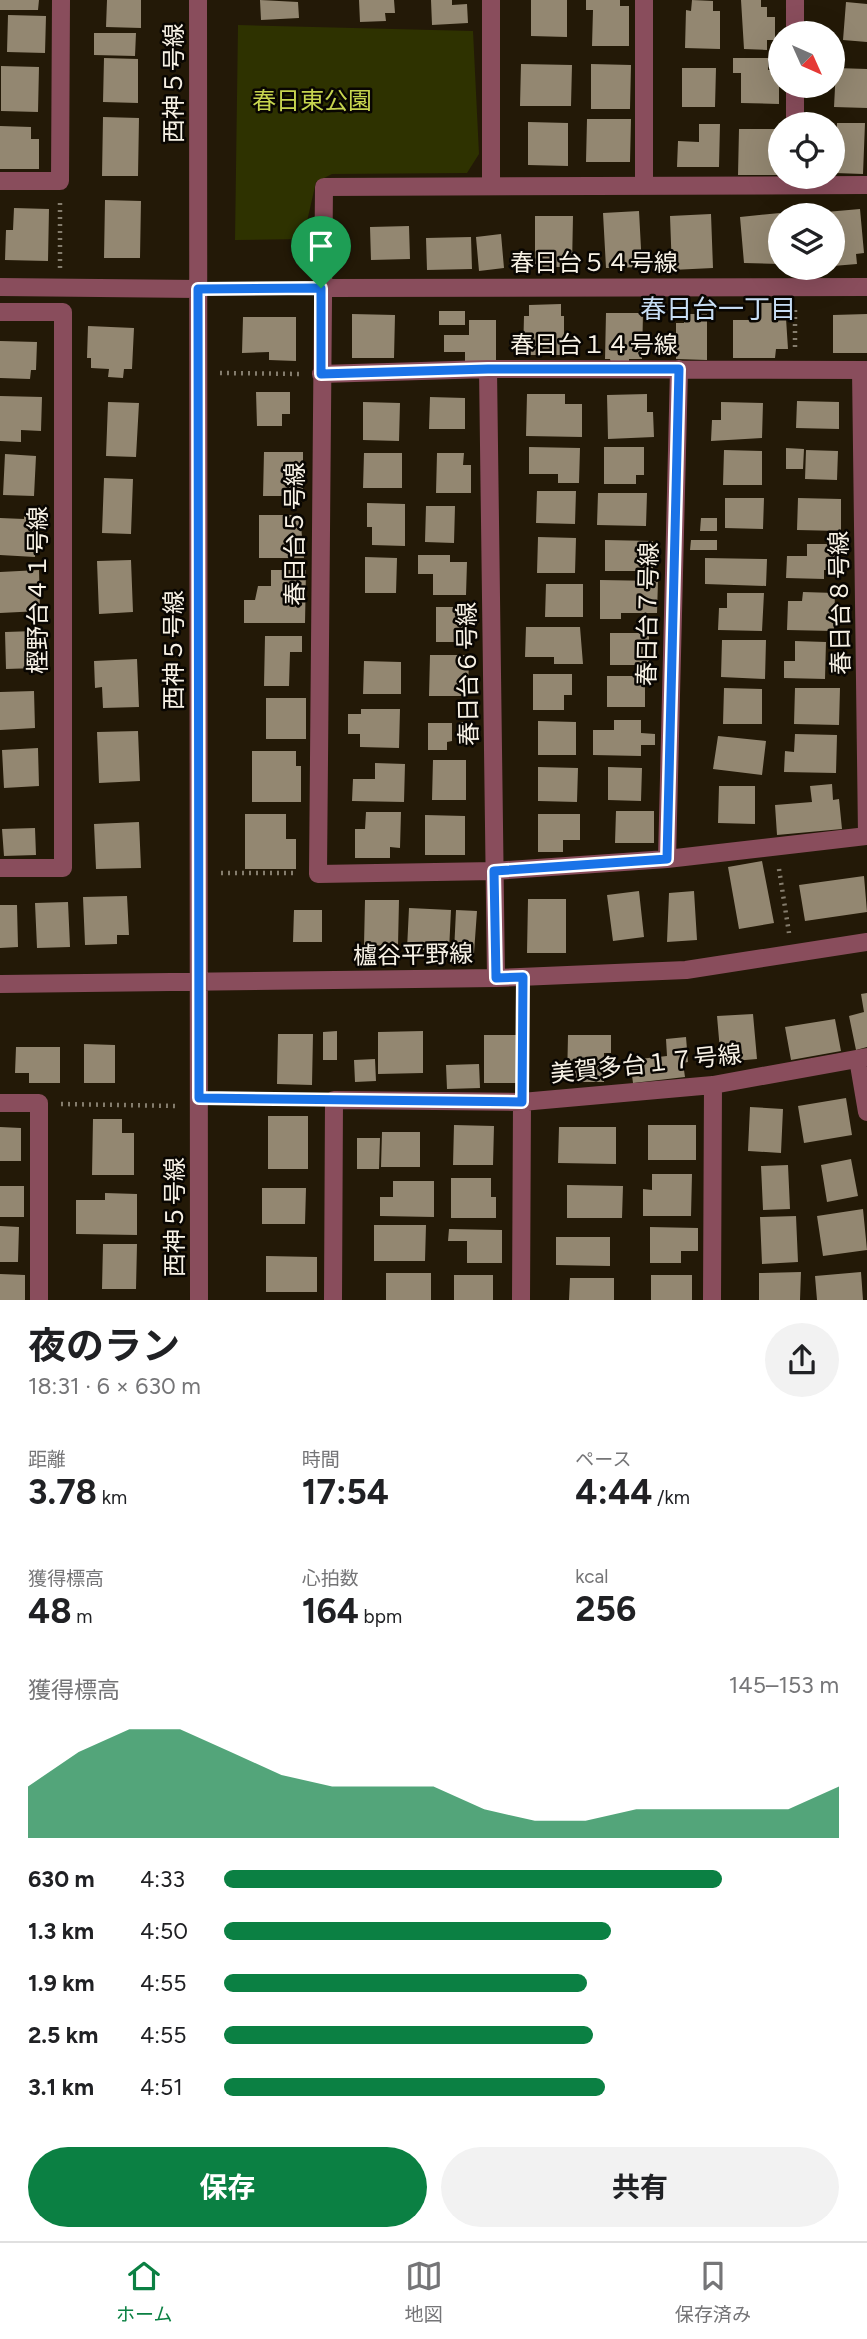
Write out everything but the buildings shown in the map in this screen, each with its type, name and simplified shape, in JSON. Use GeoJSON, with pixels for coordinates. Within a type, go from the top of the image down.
{"type":"FeatureCollection","features":[{"type":"Feature","properties":{"kind":"street"},"geometry":{"type":"LineString","coordinates":[[0,181],[60,181],[61,0]]}},
{"type":"Feature","properties":{"kind":"street","name":"西神５号線"},"geometry":{"type":"LineString","coordinates":[[198,0],[199,1300]]}},
{"type":"Feature","properties":{"kind":"street"},"geometry":{"type":"LineString","coordinates":[[491,0],[491,186]]}},
{"type":"Feature","properties":{"kind":"street"},"geometry":{"type":"LineString","coordinates":[[645,0],[645,186]]}},
{"type":"Feature","properties":{"kind":"street"},"geometry":{"type":"LineString","coordinates":[[795,0],[795,21]]}},
{"type":"Feature","properties":{"kind":"street","name":"春日台５号線"},"geometry":{"type":"LineString","coordinates":[[318,874],[321,288],[324,187],[768,183]]}},
{"type":"Feature","properties":{"kind":"street","name":"春日台５号線"},"geometry":{"type":"LineString","coordinates":[[845,184],[867,185]]}},
{"type":"Feature","properties":{"kind":"street"},"geometry":{"type":"LineString","coordinates":[[0,287],[198,289]]}},
{"type":"Feature","properties":{"kind":"street","name":"春日台５４号線"},"geometry":{"type":"LineString","coordinates":[[321,288],[867,287]]}},
{"type":"Feature","properties":{"kind":"street","name":"樫野台４１号線"},"geometry":{"type":"LineString","coordinates":[[0,312],[63,312],[62,868],[0,868]]}},
{"type":"Feature","properties":{"kind":"street","name":"春日台１４号線"},"geometry":{"type":"LineString","coordinates":[[321,374],[488,369],[864,370]]}},
{"type":"Feature","properties":{"kind":"street","name":"春日台６号線"},"geometry":{"type":"LineString","coordinates":[[488,369],[496,978]]}},
{"type":"Feature","properties":{"kind":"street","name":"春日台７号線"},"geometry":{"type":"LineString","coordinates":[[667,859],[679,369]]}},
{"type":"Feature","properties":{"kind":"street","name":"春日台８号線"},"geometry":{"type":"LineString","coordinates":[[864,370],[867,836]]}},
{"type":"Feature","properties":{"kind":"street"},"geometry":{"type":"LineString","coordinates":[[318,874],[494,871],[667,859],[867,836]]}},
{"type":"Feature","properties":{"kind":"street","name":"櫨谷平野線"},"geometry":{"type":"LineString","coordinates":[[0,984],[199,984],[496,978],[686,970],[867,942]]}},
{"type":"Feature","properties":{"kind":"street"},"geometry":{"type":"LineString","coordinates":[[862,1058],[867,1112]]}},
{"type":"Feature","properties":{"kind":"street","name":"美賀多台１７号線"},"geometry":{"type":"LineString","coordinates":[[334,1100],[522,1102],[713,1085],[862,1058]]}},
{"type":"Feature","properties":{"kind":"street"},"geometry":{"type":"LineString","coordinates":[[712,1300],[713,1085]]}},
{"type":"Feature","properties":{"kind":"street"},"geometry":{"type":"LineString","coordinates":[[333,1300],[334,1100]]}},
{"type":"Feature","properties":{"kind":"street"},"geometry":{"type":"LineString","coordinates":[[521,1300],[522,1102]]}},
{"type":"Feature","properties":{"kind":"street"},"geometry":{"type":"LineString","coordinates":[[0,1103],[39,1104],[39,1300]]}},
{"type":"Feature","properties":{"kind":"path"},"geometry":{"type":"LineString","coordinates":[[60,181],[60,288]]}},
{"type":"Feature","properties":{"kind":"path"},"geometry":{"type":"LineString","coordinates":[[795,287],[795,369]]}},
{"type":"Feature","properties":{"kind":"path"},"geometry":{"type":"LineString","coordinates":[[198,289],[321,288]]}},
{"type":"Feature","properties":{"kind":"path"},"geometry":{"type":"LineString","coordinates":[[198,373],[321,374]]}},
{"type":"Feature","properties":{"kind":"path"},"geometry":{"type":"LineString","coordinates":[[776,847],[792,953]]}},
{"type":"Feature","properties":{"kind":"path"},"geometry":{"type":"LineString","coordinates":[[199,873],[318,874]]}},
{"type":"Feature","properties":{"kind":"path"},"geometry":{"type":"LineString","coordinates":[[522,1102],[523,977]]}},
{"type":"Feature","properties":{"kind":"path"},"geometry":{"type":"LineString","coordinates":[[39,1104],[334,1100]]}},
{"type":"Feature","properties":{"kind":"green space","name":"春日東公園"},"geometry":{"type":"Polygon","coordinates":[[[238,25],[473,31],[479,154],[467,173],[332,174],[316,182],[303,239],[235,240],[238,25]]]}},
{"type":"Feature","properties":{"kind":"district","name":"春日台一丁目"},"geometry":{"type":"Point","coordinates":[718,309]}},
{"type":"Feature","properties":{"kind":"route"},"geometry":{"type":"LineString","coordinates":[[321,288],[321,374],[488,369],[679,369],[667,859],[494,871],[496,978],[523,977],[522,1102],[199,1098],[198,289],[321,288]]}}]}
